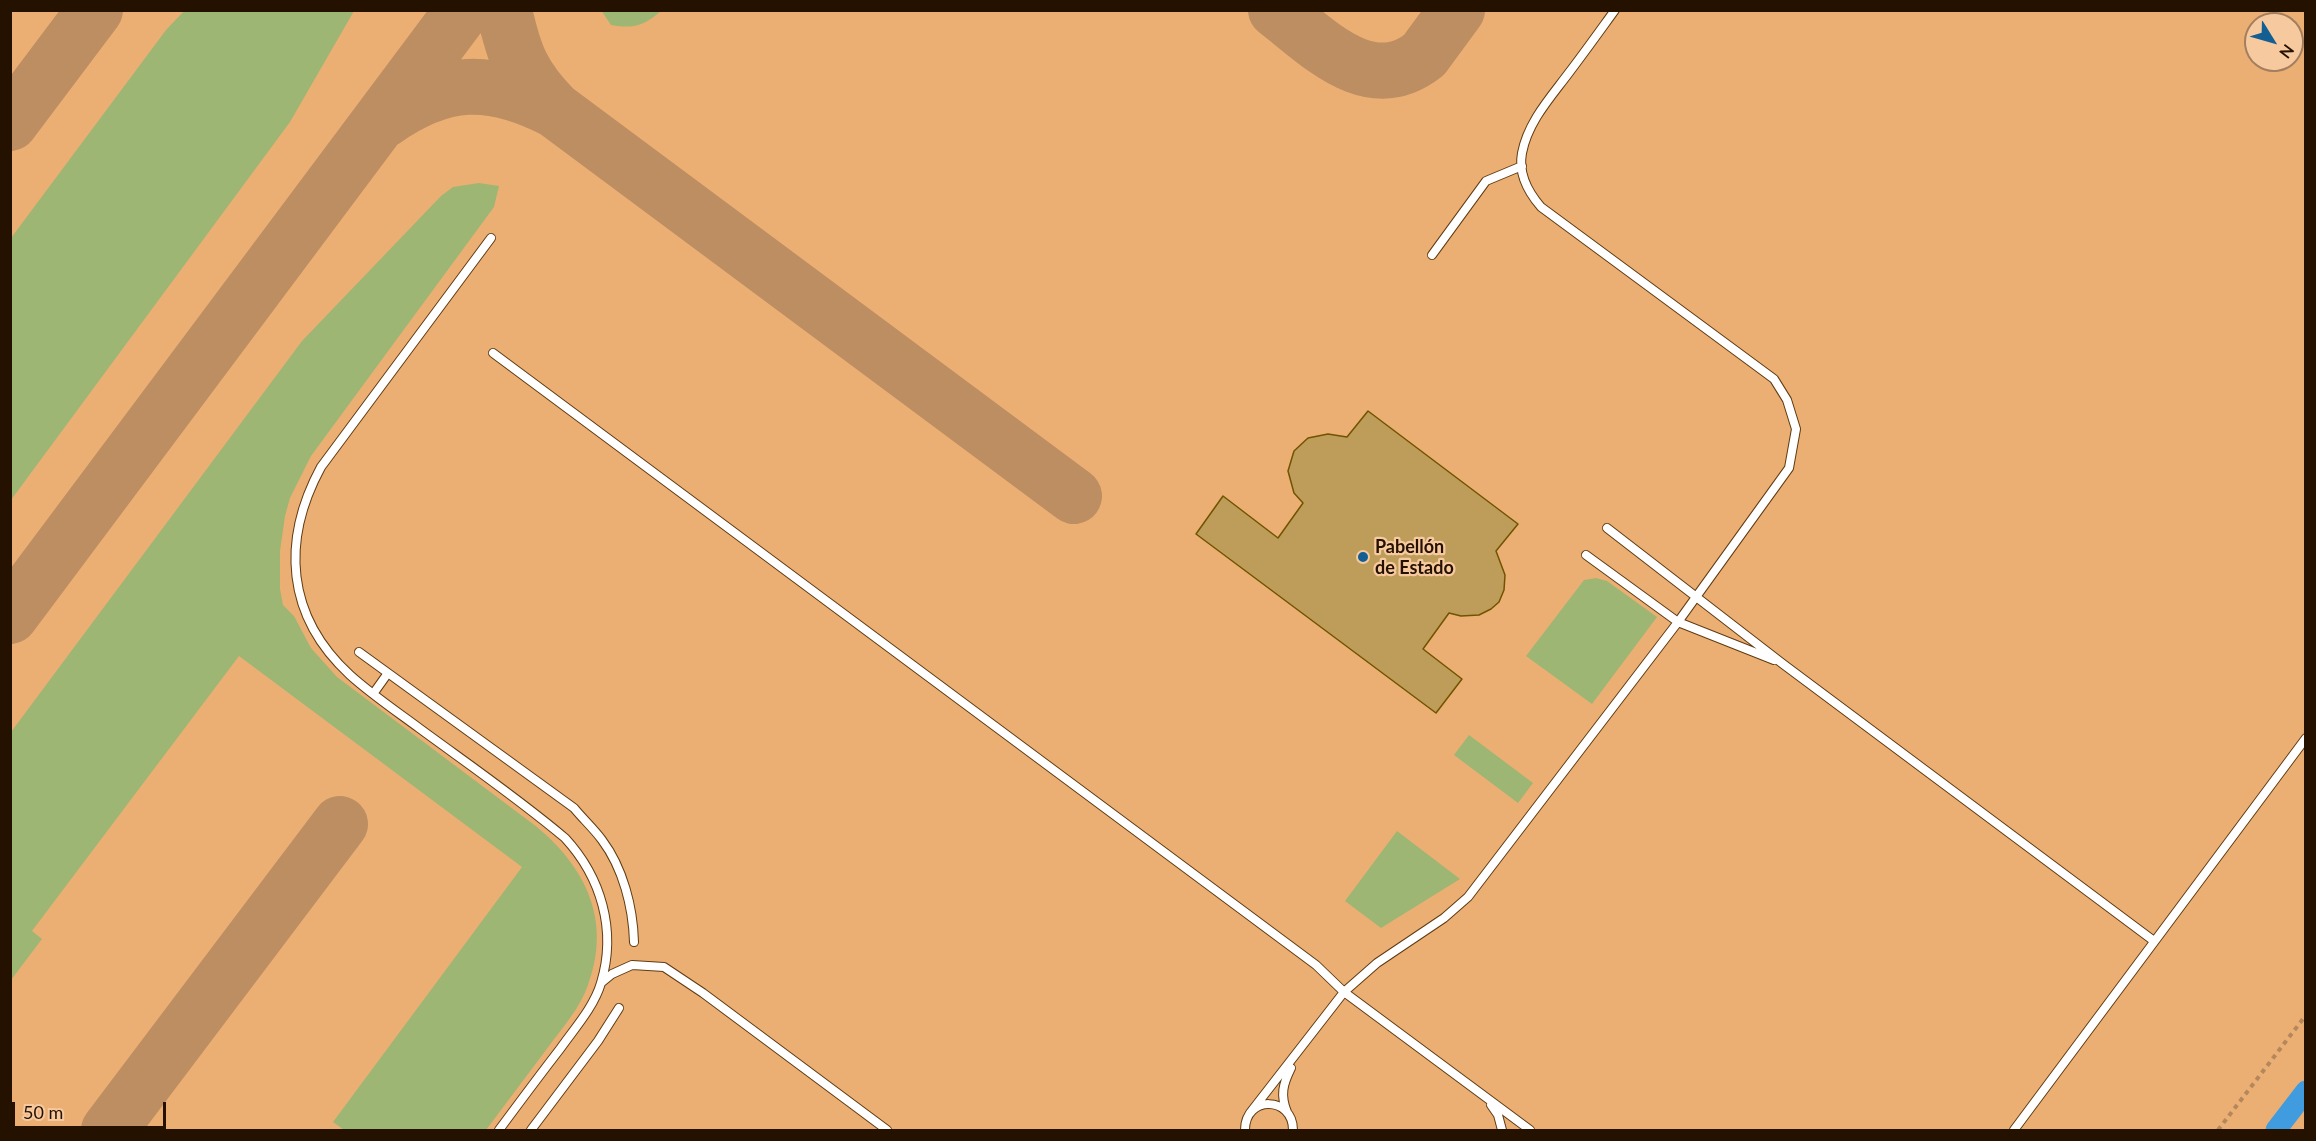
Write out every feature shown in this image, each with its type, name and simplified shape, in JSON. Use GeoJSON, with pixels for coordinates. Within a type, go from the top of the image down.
{"type":"FeatureCollection","features":[{"type":"Feature","properties":{"kind":"lane"},"geometry":{"type":"LineString","coordinates":[[1238,1131],[1344,992],[1377,963],[1444,918],[1468,897],[1523,828],[1678,622],[1789,468],[1796,429],[1787,400],[1774,379],[1541,207],[1528,192],[1522,155],[1528,134],[1539,112],[1615,10]]}},
{"type":"Feature","properties":{"kind":"lane"},"geometry":{"type":"LineString","coordinates":[[1432,255],[1486,182],[1522,166]]}},
{"type":"Feature","properties":{"kind":"lane"},"geometry":{"type":"LineString","coordinates":[[491,238],[321,467],[304,503],[298,524],[295,560],[301,597],[307,614],[324,646],[350,675],[550,825],[575,849],[595,881],[606,917],[606,950],[601,983],[584,1015],[499,1131]]}},
{"type":"Feature","properties":{"kind":"lane"},"geometry":{"type":"LineString","coordinates":[[493,353],[1316,965],[1344,992],[1530,1131]]}},
{"type":"Feature","properties":{"kind":"lane"},"geometry":{"type":"LineString","coordinates":[[1607,528],[1783,664],[2154,941]]}},
{"type":"Feature","properties":{"kind":"lane"},"geometry":{"type":"LineString","coordinates":[[1586,555],[1678,622],[1783,664]]}},
{"type":"Feature","properties":{"kind":"lane"},"geometry":{"type":"LineString","coordinates":[[359,652],[574,808],[603,840],[621,873],[633,922],[634,942]]}},
{"type":"Feature","properties":{"kind":"lane"},"geometry":{"type":"LineString","coordinates":[[373,694],[388,673]]}},
{"type":"Feature","properties":{"kind":"lane"},"geometry":{"type":"LineString","coordinates":[[2014,1131],[2306,738]]}},
{"type":"Feature","properties":{"kind":"lane"},"geometry":{"type":"LineString","coordinates":[[601,983],[612,974],[632,965],[663,968],[703,993],[887,1131]]}},
{"type":"Feature","properties":{"kind":"lane"},"geometry":{"type":"LineString","coordinates":[[531,1131],[598,1041],[619,1008]]}},
{"type":"Feature","properties":{"kind":"lane"},"geometry":{"type":"LineString","coordinates":[[1293,1131],[1283,1100],[1282,1088],[1298,1054]]}},
{"type":"Feature","properties":{"kind":"lane"},"geometry":{"type":"LineString","coordinates":[[1486,1097],[1498,1115],[1503,1131]]}},
{"type":"Feature","properties":{"kind":"lane"},"geometry":{"type":"LineString","coordinates":[[1245,1131],[1249,1115],[1259,1106],[1270,1104],[1281,1107],[1300,1131]]}},
{"type":"Feature","properties":{"kind":"path"},"geometry":{"type":"LineString","coordinates":[[2218,1131],[2306,1015]]}},
{"type":"Feature","properties":{"kind":"shaded area"},"geometry":{"type":"Polygon","coordinates":[[[10,11],[2305,11],[2305,1130],[11,1130],[10,11]]]}},
{"type":"Feature","properties":{"kind":"green space"},"geometry":{"type":"Polygon","coordinates":[[[185,10],[354,11],[290,122],[11,500],[11,238],[166,30],[185,10]]]}},
{"type":"Feature","properties":{"kind":"green space"},"geometry":{"type":"Polygon","coordinates":[[[601,10],[661,11],[644,23],[626,27],[611,25],[601,10]]]}},
{"type":"Feature","properties":{"kind":"green space"},"geometry":{"type":"Polygon","coordinates":[[[479,183],[499,186],[494,207],[311,456],[290,498],[280,551],[280,589],[283,605],[294,616],[311,648],[337,677],[537,827],[569,860],[590,897],[597,939],[595,962],[585,993],[576,1009],[486,1130],[344,1130],[333,1122],[522,867],[239,656],[32,931],[42,939],[11,980],[11,732],[302,341],[441,196],[453,187],[479,183]]]}},
{"type":"Feature","properties":{"kind":"green space"},"geometry":{"type":"Polygon","coordinates":[[[1596,578],[1607,581],[1657,617],[1592,704],[1526,656],[1584,580],[1596,578]]]}},
{"type":"Feature","properties":{"kind":"green space"},"geometry":{"type":"Polygon","coordinates":[[[1469,735],[1533,783],[1518,803],[1454,755],[1469,735]]]}},
{"type":"Feature","properties":{"kind":"green space"},"geometry":{"type":"Polygon","coordinates":[[[1397,831],[1460,879],[1381,928],[1345,901],[1397,831]]]}},
{"type":"Feature","properties":{"kind":"building","name":"Pabellón de Estado"},"geometry":{"type":"Polygon","coordinates":[[[1368,411],[1518,524],[1496,551],[1505,575],[1504,590],[1499,602],[1479,615],[1461,616],[1449,613],[1423,649],[1462,679],[1436,713],[1196,534],[1223,496],[1278,538],[1303,503],[1294,493],[1288,471],[1294,451],[1308,438],[1328,434],[1347,437],[1368,411]]]}},
{"type":"Feature","properties":{"kind":"waterway"},"geometry":{"type":"LineString","coordinates":[[2276,1130],[2306,1091]]}},
{"type":"Feature","properties":{"kind":"taxiway"},"geometry":{"type":"LineString","coordinates":[[10,123],[95,10]]}},
{"type":"Feature","properties":{"kind":"taxiway"},"geometry":{"type":"LineString","coordinates":[[10,616],[463,10]]}},
{"type":"Feature","properties":{"kind":"taxiway"},"geometry":{"type":"LineString","coordinates":[[504,10],[516,53],[527,76],[555,110],[1074,496]]}},
{"type":"Feature","properties":{"kind":"taxiway"},"geometry":{"type":"LineString","coordinates":[[1276,10],[1309,37],[1345,61],[1364,68],[1384,71],[1404,67],[1424,55],[1457,10]]}},
{"type":"Feature","properties":{"kind":"taxiway"},"geometry":{"type":"LineString","coordinates":[[384,120],[427,96],[468,87],[509,92],[555,110]]}},
{"type":"Feature","properties":{"kind":"taxiway"},"geometry":{"type":"LineString","coordinates":[[109,1130],[340,824]]}},
{"type":"Feature","properties":{"kind":"place","name":"Pabellón de Estado"},"geometry":{"type":"Point","coordinates":[1363,557]}}]}
